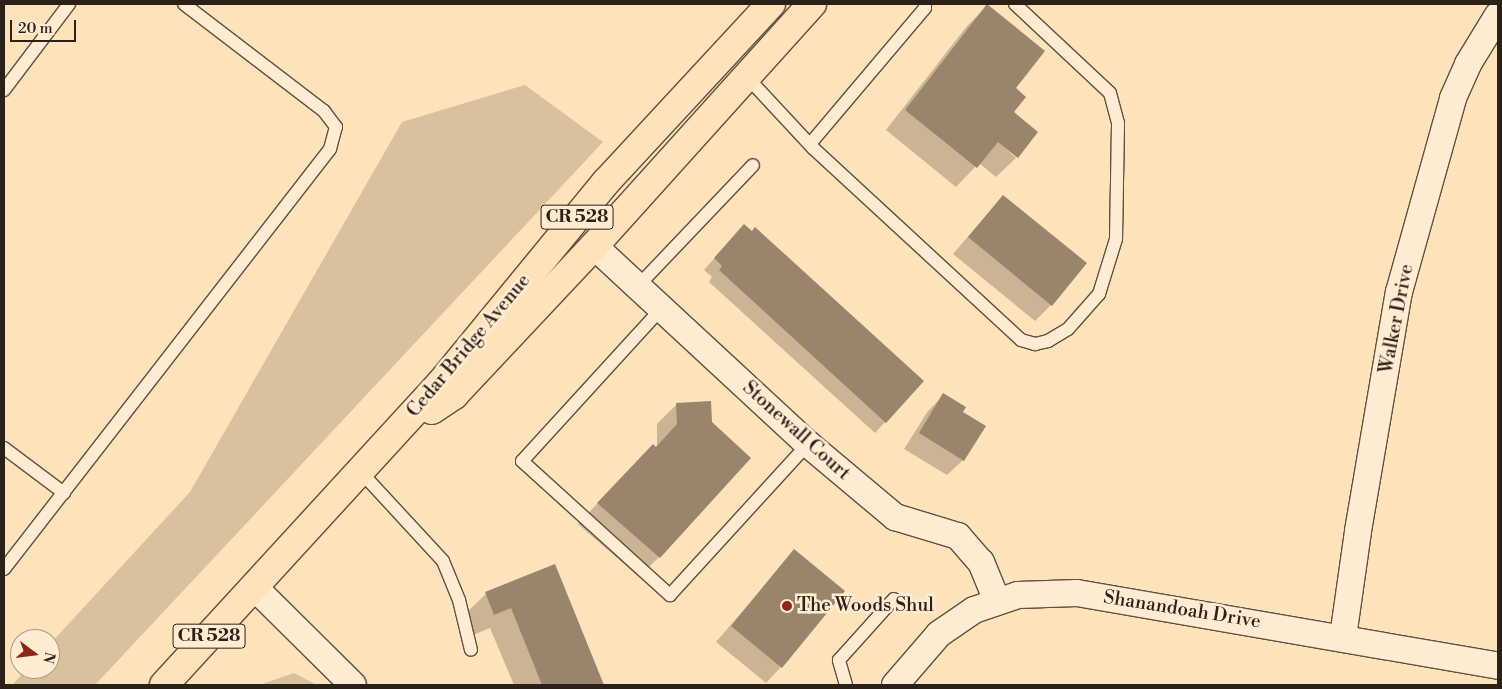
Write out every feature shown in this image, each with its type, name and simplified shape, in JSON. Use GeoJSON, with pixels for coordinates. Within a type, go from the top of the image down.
{"type":"FeatureCollection","features":[{"type":"Feature","properties":{"kind":"main road","name":"Cedar Bridge Avenue"},"geometry":{"type":"LineString","coordinates":[[164,685],[440,384],[600,189],[771,4]]}},
{"type":"Feature","properties":{"kind":"main road"},"geometry":{"type":"LineString","coordinates":[[391,437],[454,395],[594,246],[812,4]]}},
{"type":"Feature","properties":{"kind":"street","name":"Walker Drive"},"geometry":{"type":"LineString","coordinates":[[1343,637],[1399,292],[1453,98],[1468,64],[1498,15]]}},
{"type":"Feature","properties":{"kind":"street","name":"Stonewall Court"},"geometry":{"type":"LineString","coordinates":[[594,246],[808,444],[895,517],[958,536],[981,562],[998,601]]}},
{"type":"Feature","properties":{"kind":"street"},"geometry":{"type":"LineString","coordinates":[[254,587],[352,685]]}},
{"type":"Feature","properties":{"kind":"street","name":"Shanandoah Drive"},"geometry":{"type":"LineString","coordinates":[[895,685],[940,634],[974,610],[1018,595],[1077,593],[1343,637],[1498,666]]}},
{"type":"Feature","properties":{"kind":"lane"},"geometry":{"type":"LineString","coordinates":[[4,90],[69,4]]}},
{"type":"Feature","properties":{"kind":"lane"},"geometry":{"type":"LineString","coordinates":[[6,562],[64,493],[330,149],[336,127],[324,111],[184,4]]}},
{"type":"Feature","properties":{"kind":"lane"},"geometry":{"type":"LineString","coordinates":[[810,144],[925,8],[925,4]]}},
{"type":"Feature","properties":{"kind":"lane"},"geometry":{"type":"LineString","coordinates":[[746,76],[810,144],[1021,340],[1035,344],[1048,341],[1068,329],[1099,294],[1116,239],[1118,123],[1110,93],[1015,4]]}},
{"type":"Feature","properties":{"kind":"lane"},"geometry":{"type":"LineString","coordinates":[[637,287],[753,165]]}},
{"type":"Feature","properties":{"kind":"lane"},"geometry":{"type":"LineString","coordinates":[[662,309],[522,461],[670,596],[808,444]]}},
{"type":"Feature","properties":{"kind":"lane"},"geometry":{"type":"LineString","coordinates":[[4,448],[64,493]]}},
{"type":"Feature","properties":{"kind":"lane"},"geometry":{"type":"LineString","coordinates":[[360,470],[443,561],[459,600],[470,650]]}},
{"type":"Feature","properties":{"kind":"lane"},"geometry":{"type":"LineString","coordinates":[[846,685],[839,660],[894,599]]}},
{"type":"Feature","properties":{"kind":"shaded area"},"geometry":{"type":"Polygon","coordinates":[[[525,85],[603,142],[95,685],[12,685],[18,679],[60,679],[60,633],[190,492],[402,122],[525,85]]]}},
{"type":"Feature","properties":{"kind":"shaded area"},"geometry":{"type":"Polygon","coordinates":[[[294,673],[317,685],[259,685],[294,673]]]}},
{"type":"Feature","properties":{"kind":"building"},"geometry":{"type":"Polygon","coordinates":[[[987,4],[1045,51],[1016,88],[1026,97],[1014,112],[1038,132],[1018,158],[998,142],[977,168],[905,110],[987,4]]]}},
{"type":"Feature","properties":{"kind":"building"},"geometry":{"type":"Polygon","coordinates":[[[1003,195],[1087,263],[1052,306],[968,237],[1003,195]]]}},
{"type":"Feature","properties":{"kind":"building"},"geometry":{"type":"Polygon","coordinates":[[[744,224],[752,231],[755,227],[924,381],[886,423],[719,270],[722,266],[714,258],[744,224]]]}},
{"type":"Feature","properties":{"kind":"building"},"geometry":{"type":"Polygon","coordinates":[[[943,393],[966,407],[963,412],[986,426],[964,461],[919,433],[943,393]]]}},
{"type":"Feature","properties":{"kind":"building"},"geometry":{"type":"Polygon","coordinates":[[[711,401],[712,422],[751,458],[660,558],[597,503],[653,444],[656,447],[677,424],[676,403],[711,401]]]}},
{"type":"Feature","properties":{"kind":"building"},"geometry":{"type":"Polygon","coordinates":[[[794,549],[845,591],[782,668],[731,626],[794,549]]]}},
{"type":"Feature","properties":{"kind":"building"},"geometry":{"type":"Polygon","coordinates":[[[555,564],[604,685],[542,685],[511,608],[494,615],[485,592],[555,564]]]}},
{"type":"Feature","properties":{"kind":"place","name":"The Woods Shul"},"geometry":{"type":"Point","coordinates":[787,606]}}]}
